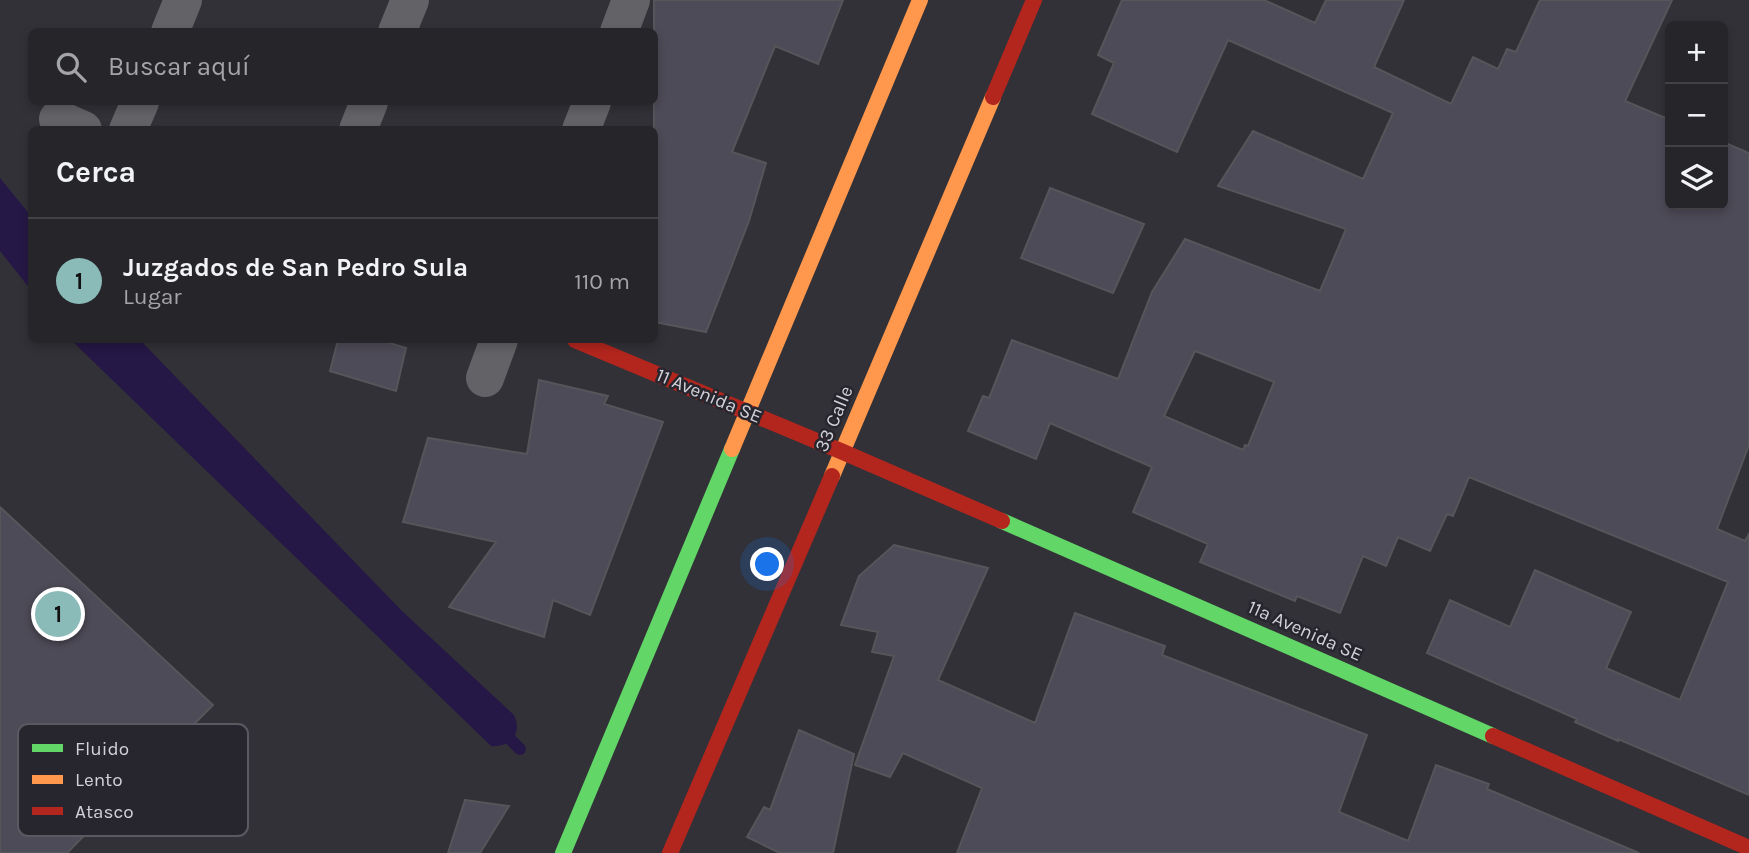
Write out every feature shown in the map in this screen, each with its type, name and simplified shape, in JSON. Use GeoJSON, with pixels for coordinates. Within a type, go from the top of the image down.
{"type":"FeatureCollection","features":[{"type":"Feature","properties":{"kind":"main road"},"geometry":{"type":"LineString","coordinates":[[564,853],[920,0]]}},
{"type":"Feature","properties":{"kind":"main road","name":"33 Calle"},"geometry":{"type":"LineString","coordinates":[[670,853],[1034,0]]}},
{"type":"Feature","properties":{"kind":"main road","name":"11 Avenida SE"},"geometry":{"type":"LineString","coordinates":[[582,343],[843,452]]}},
{"type":"Feature","properties":{"kind":"main road","name":"11a Avenida SE"},"geometry":{"type":"LineString","coordinates":[[843,452],[1749,848]]}},
{"type":"Feature","properties":{"kind":"street"},"geometry":{"type":"LineString","coordinates":[[172,28],[183,0]]}},
{"type":"Feature","properties":{"kind":"street"},"geometry":{"type":"LineString","coordinates":[[399,28],[410,0]]}},
{"type":"Feature","properties":{"kind":"street"},"geometry":{"type":"LineString","coordinates":[[620,28],[631,0]]}},
{"type":"Feature","properties":{"kind":"street"},"geometry":{"type":"LineString","coordinates":[[130,126],[139,105]]}},
{"type":"Feature","properties":{"kind":"street"},"geometry":{"type":"LineString","coordinates":[[360,126],[368,105]]}},
{"type":"Feature","properties":{"kind":"street"},"geometry":{"type":"LineString","coordinates":[[583,126],[591,105]]}},
{"type":"Feature","properties":{"kind":"street"},"geometry":{"type":"LineString","coordinates":[[485,378],[498,343]]}},
{"type":"Feature","properties":{"kind":"shaded area"},"geometry":{"type":"Polygon","coordinates":[[[0,178],[28,212],[28,286],[0,251],[0,178]]]}},
{"type":"Feature","properties":{"kind":"shaded area"},"geometry":{"type":"Polygon","coordinates":[[[74,343],[143,343],[402,611],[514,715],[517,728],[513,738],[504,745],[491,746],[74,343]]]}},
{"type":"Feature","properties":{"kind":"building"},"geometry":{"type":"Polygon","coordinates":[[[654,0],[843,0],[818,64],[775,46],[732,152],[766,163],[749,221],[706,332],[658,323],[658,126],[654,126],[654,105],[658,105],[658,28],[654,28],[654,0]]]}},
{"type":"Feature","properties":{"kind":"building"},"geometry":{"type":"Polygon","coordinates":[[[1122,0],[1264,0],[1315,23],[1326,0],[1404,0],[1374,67],[1451,104],[1473,57],[1498,69],[1507,49],[1516,52],[1540,0],[1672,0],[1625,101],[1665,118],[1665,210],[1728,210],[1728,144],[1749,153],[1749,445],[1717,529],[1745,541],[1749,534],[1749,795],[1618,741],[1575,722],[1577,719],[1427,653],[1450,600],[1510,627],[1535,570],[1631,612],[1606,668],[1680,700],[1728,582],[1469,477],[1453,516],[1447,514],[1430,551],[1398,537],[1386,566],[1363,556],[1340,613],[1297,596],[1295,601],[1200,562],[1208,544],[1133,512],[1152,467],[1050,423],[1036,459],[968,431],[983,396],[989,398],[1012,340],[1118,379],[1152,292],[1185,239],[1320,291],[1346,229],[1218,186],[1253,131],[1363,179],[1393,113],[1228,40],[1177,152],[1092,114],[1114,63],[1098,55],[1122,0]],[[1195,351],[1164,416],[1243,450],[1245,445],[1248,446],[1274,382],[1195,351]]]}},
{"type":"Feature","properties":{"kind":"building"},"geometry":{"type":"Polygon","coordinates":[[[1050,188],[1144,224],[1113,293],[1021,258],[1050,188]]]}},
{"type":"Feature","properties":{"kind":"building"},"geometry":{"type":"Polygon","coordinates":[[[337,343],[389,343],[406,348],[396,391],[330,371],[337,343]]]}},
{"type":"Feature","properties":{"kind":"building"},"geometry":{"type":"Polygon","coordinates":[[[539,380],[608,396],[604,404],[663,422],[590,615],[553,600],[544,637],[449,607],[496,542],[403,522],[428,438],[527,454],[539,380]]]}},
{"type":"Feature","properties":{"kind":"building"},"geometry":{"type":"Polygon","coordinates":[[[0,507],[213,705],[194,724],[18,724],[18,836],[84,836],[67,853],[0,853],[0,507]]]}},
{"type":"Feature","properties":{"kind":"building"},"geometry":{"type":"Polygon","coordinates":[[[894,545],[988,568],[938,680],[1035,723],[1075,613],[1165,646],[1162,655],[1367,735],[1339,812],[1408,841],[1436,765],[1489,784],[1487,789],[1639,853],[957,853],[982,788],[903,753],[890,777],[855,765],[894,656],[872,652],[878,632],[841,625],[859,576],[894,545]]]}},
{"type":"Feature","properties":{"kind":"building"},"geometry":{"type":"Polygon","coordinates":[[[799,730],[854,754],[833,853],[780,853],[747,837],[764,807],[770,810],[799,730]]]}},
{"type":"Feature","properties":{"kind":"building"},"geometry":{"type":"Polygon","coordinates":[[[465,800],[509,806],[480,853],[448,853],[465,800]]]}},
{"type":"Feature","properties":{"kind":"waterway"},"geometry":{"type":"LineString","coordinates":[[502,731],[520,749]]}},
{"type":"Feature","properties":{"kind":"traffic: fast"},"geometry":{"type":"LineString","coordinates":[[563,853],[732,449]]}},
{"type":"Feature","properties":{"kind":"traffic: fast"},"geometry":{"type":"LineString","coordinates":[[1002,521],[1493,736]]}},
{"type":"Feature","properties":{"kind":"traffic: slow"},"geometry":{"type":"LineString","coordinates":[[732,449],[920,0]]}},
{"type":"Feature","properties":{"kind":"traffic: slow"},"geometry":{"type":"LineString","coordinates":[[832,476],[993,97]]}},
{"type":"Feature","properties":{"kind":"traffic: jam"},"geometry":{"type":"LineString","coordinates":[[993,97],[1034,0]]}},
{"type":"Feature","properties":{"kind":"traffic: jam"},"geometry":{"type":"LineString","coordinates":[[582,343],[1002,521]]}},
{"type":"Feature","properties":{"kind":"traffic: jam"},"geometry":{"type":"LineString","coordinates":[[670,853],[832,476]]}},
{"type":"Feature","properties":{"kind":"traffic: jam"},"geometry":{"type":"LineString","coordinates":[[1493,736],[1749,848]]}},
{"type":"Feature","properties":{"kind":"place","name":"Juzgados de San Pedro Sula"},"geometry":{"type":"Point","coordinates":[58,614]}}]}
